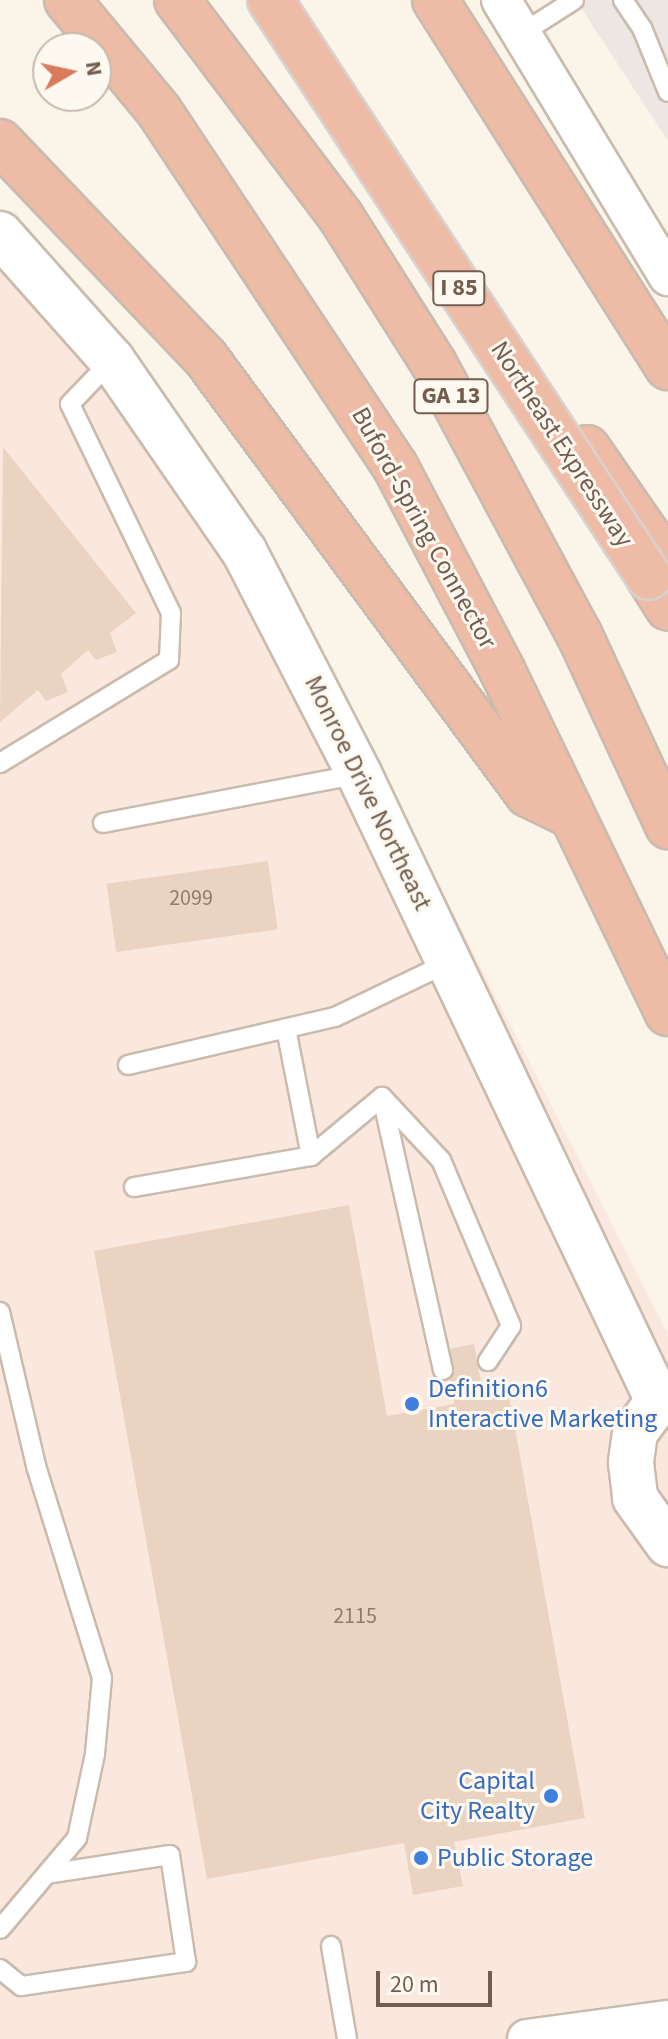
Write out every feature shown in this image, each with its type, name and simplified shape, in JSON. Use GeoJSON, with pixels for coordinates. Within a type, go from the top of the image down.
{"type":"FeatureCollection","features":[{"type":"Feature","properties":{"kind":"highway","name":"Buford-Spring Connector"},"geometry":{"type":"LineString","coordinates":[[67,0],[159,111],[395,466],[668,1013]]}},
{"type":"Feature","properties":{"kind":"highway","name":"GA 13"},"geometry":{"type":"LineString","coordinates":[[177,0],[341,217],[434,364],[579,634],[668,826]]}},
{"type":"Feature","properties":{"kind":"highway"},"geometry":{"type":"LineString","coordinates":[[251,0],[374,150],[668,565]]}},
{"type":"Feature","properties":{"kind":"highway","name":"Northeast Expressway"},"geometry":{"type":"LineString","coordinates":[[270,0],[668,607]]}},
{"type":"Feature","properties":{"kind":"highway"},"geometry":{"type":"LineString","coordinates":[[435,0],[668,367]]}},
{"type":"Feature","properties":{"kind":"highway"},"geometry":{"type":"LineString","coordinates":[[0,142],[205,357],[528,794],[571,815]]}},
{"type":"Feature","properties":{"kind":"main road","name":"Monroe Drive Northeast"},"geometry":{"type":"LineString","coordinates":[[0,234],[112,360],[244,551],[359,774],[663,1399],[635,1433],[631,1463],[635,1498],[668,1544]]}},
{"type":"Feature","properties":{"kind":"street"},"geometry":{"type":"LineString","coordinates":[[501,0],[668,276]]}},
{"type":"Feature","properties":{"kind":"street"},"geometry":{"type":"LineString","coordinates":[[527,2039],[668,2020]]}},
{"type":"Feature","properties":{"kind":"lane"},"geometry":{"type":"LineString","coordinates":[[521,34],[574,0]]}},
{"type":"Feature","properties":{"kind":"lane"},"geometry":{"type":"LineString","coordinates":[[623,0],[642,28],[668,92]]}},
{"type":"Feature","properties":{"kind":"lane"},"geometry":{"type":"LineString","coordinates":[[0,763],[169,660],[171,613],[70,404],[112,360]]}},
{"type":"Feature","properties":{"kind":"lane"},"geometry":{"type":"LineString","coordinates":[[103,823],[359,774]]}},
{"type":"Feature","properties":{"kind":"lane"},"geometry":{"type":"LineString","coordinates":[[128,1065],[335,1017],[450,962]]}},
{"type":"Feature","properties":{"kind":"lane"},"geometry":{"type":"LineString","coordinates":[[286,1028],[311,1156]]}},
{"type":"Feature","properties":{"kind":"lane"},"geometry":{"type":"LineString","coordinates":[[134,1187],[311,1156],[382,1097]]}},
{"type":"Feature","properties":{"kind":"lane"},"geometry":{"type":"LineString","coordinates":[[382,1097],[441,1160],[511,1326],[488,1361]]}},
{"type":"Feature","properties":{"kind":"lane"},"geometry":{"type":"LineString","coordinates":[[382,1097],[443,1370]]}},
{"type":"Feature","properties":{"kind":"lane"},"geometry":{"type":"LineString","coordinates":[[0,1312],[36,1466],[102,1678],[95,1754],[77,1838],[0,1929]]}},
{"type":"Feature","properties":{"kind":"lane"},"geometry":{"type":"LineString","coordinates":[[0,1969],[21,1986],[186,1962],[170,1855],[47,1874]]}},
{"type":"Feature","properties":{"kind":"lane"},"geometry":{"type":"LineString","coordinates":[[331,1946],[347,2039]]}},
{"type":"Feature","properties":{"kind":"shaded area"},"geometry":{"type":"Polygon","coordinates":[[[576,0],[668,0],[668,141],[576,0]]]}},
{"type":"Feature","properties":{"kind":"shaded area"},"geometry":{"type":"Polygon","coordinates":[[[0,242],[257,529],[668,1334],[668,2015],[517,2039],[0,2039],[0,242]]]}},
{"type":"Feature","properties":{"kind":"building"},"geometry":{"type":"Polygon","coordinates":[[[3,447],[136,613],[110,633],[117,652],[96,660],[88,650],[61,674],[68,692],[46,701],[38,690],[0,722],[3,447]]]}},
{"type":"Feature","properties":{"kind":"building"},"geometry":{"type":"Polygon","coordinates":[[[268,861],[278,929],[116,952],[107,884],[268,861]]]}},
{"type":"Feature","properties":{"kind":"building"},"geometry":{"type":"Polygon","coordinates":[[[349,1205],[387,1416],[454,1404],[444,1350],[474,1344],[484,1399],[509,1395],[585,1818],[454,1842],[463,1886],[413,1895],[404,1843],[207,1879],[94,1251],[349,1205]]]}},
{"type":"Feature","properties":{"kind":"place","name":"Definition6 Interactive Marketing"},"geometry":{"type":"Point","coordinates":[412,1404]}},
{"type":"Feature","properties":{"kind":"place","name":"Capital City Realty"},"geometry":{"type":"Point","coordinates":[551,1796]}},
{"type":"Feature","properties":{"kind":"place","name":"Public Storage"},"geometry":{"type":"Point","coordinates":[421,1858]}}]}
